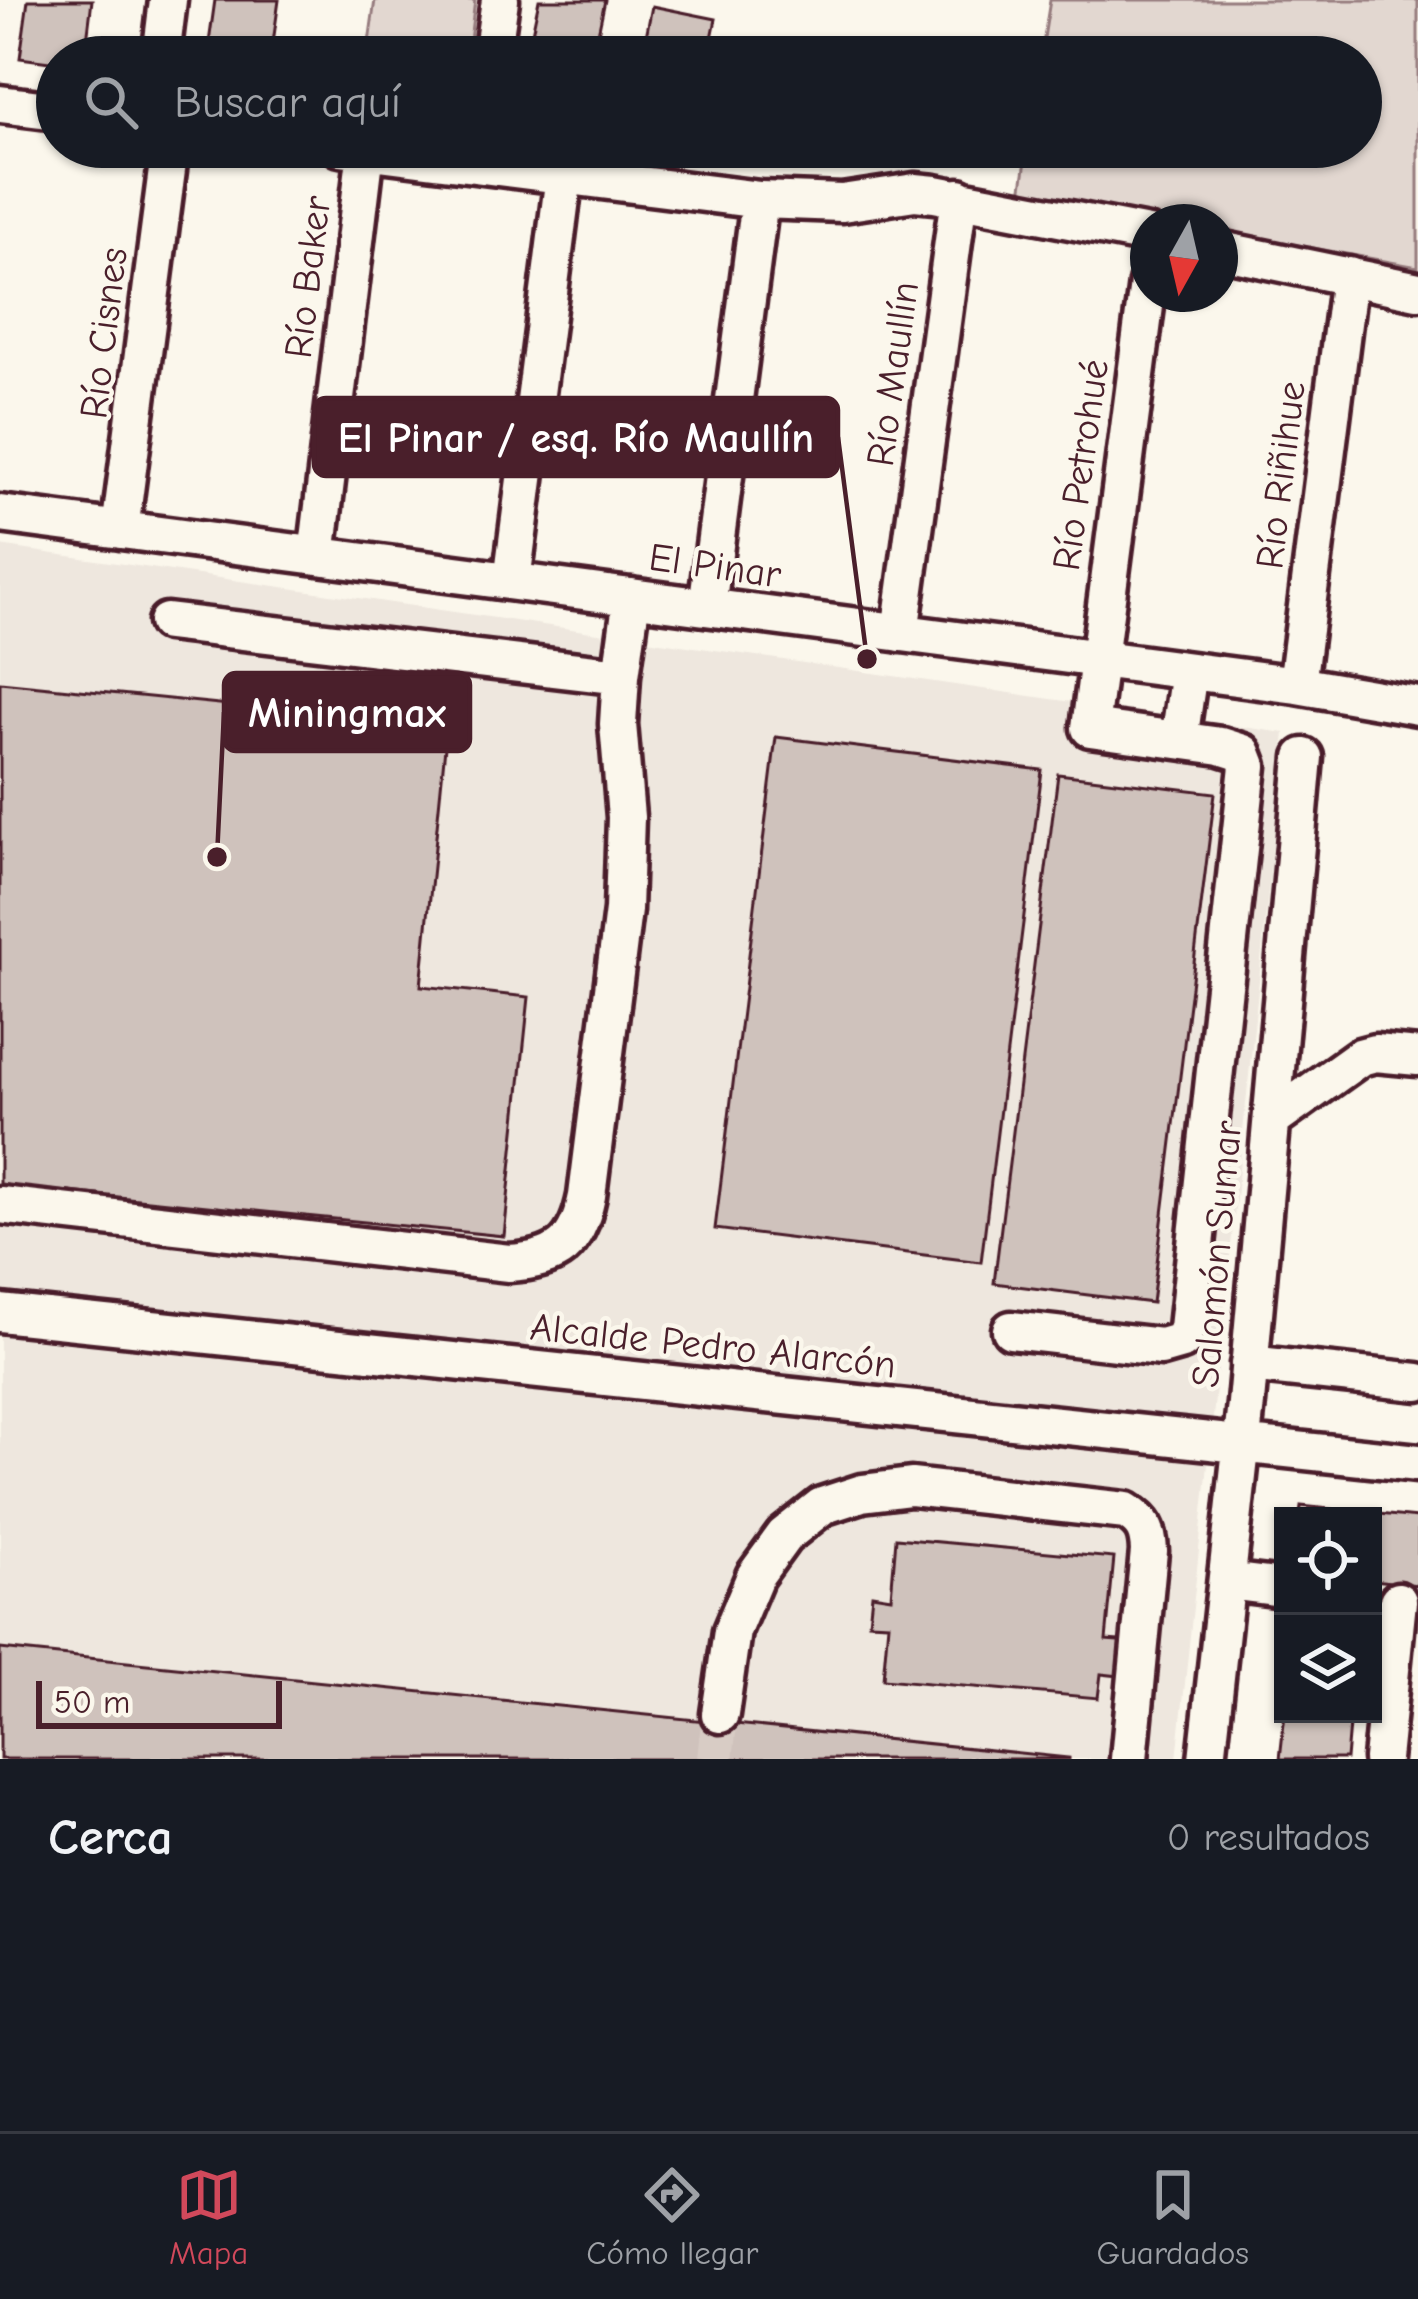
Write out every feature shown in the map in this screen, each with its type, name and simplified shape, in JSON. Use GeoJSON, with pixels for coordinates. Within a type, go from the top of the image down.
{"type":"FeatureCollection","features":[{"type":"Feature","properties":{"kind":"street"},"geometry":{"type":"LineString","coordinates":[[164,36],[168,0]]}},
{"type":"Feature","properties":{"kind":"street"},"geometry":{"type":"LineString","coordinates":[[495,36],[500,0]]}},
{"type":"Feature","properties":{"kind":"street"},"geometry":{"type":"LineString","coordinates":[[0,104],[36,108]]}},
{"type":"Feature","properties":{"kind":"street","name":"Río Cisnes"},"geometry":{"type":"LineString","coordinates":[[120,530],[167,168]]}},
{"type":"Feature","properties":{"kind":"street","name":"Río Baker"},"geometry":{"type":"LineString","coordinates":[[317,556],[351,168]]}},
{"type":"Feature","properties":{"kind":"street"},"geometry":{"type":"LineString","coordinates":[[532,168],[760,200],[842,203],[915,192],[1130,232]]}},
{"type":"Feature","properties":{"kind":"street"},"geometry":{"type":"LineString","coordinates":[[512,581],[564,175]]}},
{"type":"Feature","properties":{"kind":"street","name":"Río Maullín"},"geometry":{"type":"LineString","coordinates":[[900,633],[958,197]]}},
{"type":"Feature","properties":{"kind":"street"},"geometry":{"type":"LineString","coordinates":[[707,607],[760,200]]}},
{"type":"Feature","properties":{"kind":"street"},"geometry":{"type":"LineString","coordinates":[[1238,254],[1418,291]]}},
{"type":"Feature","properties":{"kind":"street","name":"Río Riñihue"},"geometry":{"type":"LineString","coordinates":[[1297,685],[1349,276]]}},
{"type":"Feature","properties":{"kind":"street","name":"Río Petrohué"},"geometry":{"type":"LineString","coordinates":[[1144,312],[1090,728],[1179,740]]}},
{"type":"Feature","properties":{"kind":"street","name":"El Pinar"},"geometry":{"type":"LineString","coordinates":[[0,514],[1297,685],[1418,706]]}},
{"type":"Feature","properties":{"kind":"street"},"geometry":{"type":"LineString","coordinates":[[0,1204],[509,1263],[540,1260],[564,1247],[579,1226],[587,1196],[623,910],[626,817],[617,724],[632,597]]}},
{"type":"Feature","properties":{"kind":"street"},"geometry":{"type":"LineString","coordinates":[[167,622],[620,676]]}},
{"type":"Feature","properties":{"kind":"street"},"geometry":{"type":"LineString","coordinates":[[1011,1330],[1161,1347],[1181,1341],[1186,1328],[1248,766],[1243,753],[1179,740],[1189,671]]}},
{"type":"Feature","properties":{"kind":"street","name":"Salomón Sumar"},"geometry":{"type":"LineString","coordinates":[[1207,1759],[1250,1364],[1304,757]]}},
{"type":"Feature","properties":{"kind":"street"},"geometry":{"type":"LineString","coordinates":[[1271,1120],[1367,1054],[1418,1057]]}},
{"type":"Feature","properties":{"kind":"street","name":"Alcalde Pedro Alarcón"},"geometry":{"type":"LineString","coordinates":[[0,1313],[1418,1462]]}},
{"type":"Feature","properties":{"kind":"street"},"geometry":{"type":"LineString","coordinates":[[1250,1364],[1418,1382]]}},
{"type":"Feature","properties":{"kind":"street"},"geometry":{"type":"LineString","coordinates":[[720,1714],[732,1631],[755,1576],[784,1535],[822,1506],[862,1493],[910,1487],[1126,1511],[1141,1520],[1148,1532],[1149,1551],[1129,1759]]}},
{"type":"Feature","properties":{"kind":"street"},"geometry":{"type":"LineString","coordinates":[[1227,1581],[1274,1587]]}},
{"type":"Feature","properties":{"kind":"street"},"geometry":{"type":"LineString","coordinates":[[1382,1759],[1397,1601]]}},
{"type":"Feature","properties":{"kind":"shaded area"},"geometry":{"type":"Polygon","coordinates":[[[375,0],[475,0],[471,36],[370,36],[375,0]]]}},
{"type":"Feature","properties":{"kind":"shaded area"},"geometry":{"type":"Polygon","coordinates":[[[1050,0],[1418,0],[1418,267],[1238,234],[1238,204],[1130,204],[1130,214],[1021,194],[1025,168],[1382,168],[1382,36],[1044,36],[1050,0]]]}},
{"type":"Feature","properties":{"kind":"shaded area"},"geometry":{"type":"Polygon","coordinates":[[[0,546],[1285,733],[1177,1759],[0,1759],[0,546]]]}},
{"type":"Feature","properties":{"kind":"building"},"geometry":{"type":"Polygon","coordinates":[[[28,0],[92,0],[88,36],[36,36],[36,60],[20,58],[28,0]]]}},
{"type":"Feature","properties":{"kind":"building"},"geometry":{"type":"Polygon","coordinates":[[[215,0],[279,0],[274,36],[210,36],[215,0]]]}},
{"type":"Feature","properties":{"kind":"building"},"geometry":{"type":"Polygon","coordinates":[[[539,0],[605,0],[597,36],[531,36],[539,0]]]}},
{"type":"Feature","properties":{"kind":"building"},"geometry":{"type":"Polygon","coordinates":[[[652,6],[716,19],[712,36],[646,36],[652,6]]]}},
{"type":"Feature","properties":{"kind":"building"},"geometry":{"type":"Polygon","coordinates":[[[0,682],[447,727],[421,986],[529,997],[504,1236],[0,1185],[0,682]]]}},
{"type":"Feature","properties":{"kind":"building"},"geometry":{"type":"Polygon","coordinates":[[[776,737],[1042,770],[981,1262],[715,1229],[776,737]]]}},
{"type":"Feature","properties":{"kind":"building"},"geometry":{"type":"Polygon","coordinates":[[[1058,774],[1215,793],[1152,1303],[994,1283],[1058,774]]]}},
{"type":"Feature","properties":{"kind":"building"},"geometry":{"type":"Polygon","coordinates":[[[1382,1514],[1418,1518],[1418,1585],[1382,1581],[1382,1514]]]}},
{"type":"Feature","properties":{"kind":"building"},"geometry":{"type":"Polygon","coordinates":[[[896,1538],[1114,1558],[1106,1640],[1132,1642],[1129,1677],[1101,1674],[1098,1698],[883,1679],[888,1623],[869,1622],[872,1594],[891,1597],[896,1538]]]}},
{"type":"Feature","properties":{"kind":"building"},"geometry":{"type":"Polygon","coordinates":[[[0,1649],[1069,1758],[1069,1759],[0,1759],[0,1649]]]}},
{"type":"Feature","properties":{"kind":"building"},"geometry":{"type":"Polygon","coordinates":[[[1284,1723],[1349,1723],[1346,1759],[1280,1759],[1284,1723]]]}},
{"type":"Feature","properties":{"kind":"tunnel"},"geometry":{"type":"LineString","coordinates":[[715,1759],[720,1714]]}},
{"type":"Feature","properties":{"kind":"place","name":"El Pinar / esq. Río Maullín"},"geometry":{"type":"Point","coordinates":[867,659]}},
{"type":"Feature","properties":{"kind":"place","name":"Miningmax"},"geometry":{"type":"Point","coordinates":[217,857]}}]}
